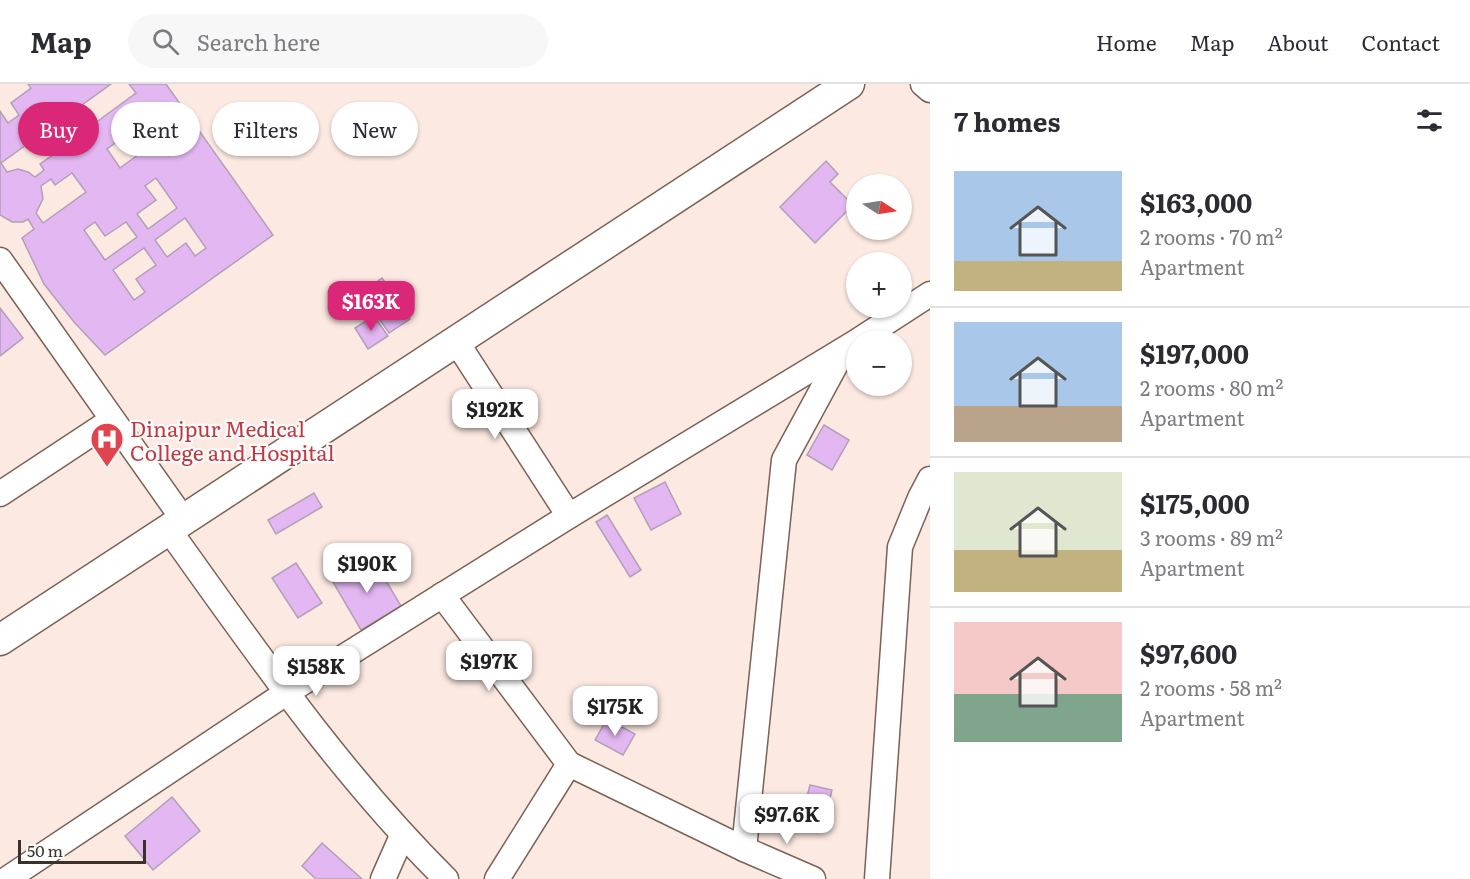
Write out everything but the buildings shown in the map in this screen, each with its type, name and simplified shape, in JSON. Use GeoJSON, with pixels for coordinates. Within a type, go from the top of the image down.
{"type":"FeatureCollection","features":[{"type":"Feature","properties":{"kind":"main road"},"geometry":{"type":"LineString","coordinates":[[0,639],[849,84]]}},
{"type":"Feature","properties":{"kind":"street"},"geometry":{"type":"LineString","coordinates":[[923,84],[930,90]]}},
{"type":"Feature","properties":{"kind":"street"},"geometry":{"type":"LineString","coordinates":[[0,260],[112,420],[176,524],[286,693],[402,836],[446,879]]}},
{"type":"Feature","properties":{"kind":"street"},"geometry":{"type":"LineString","coordinates":[[875,330],[930,294]]}},
{"type":"Feature","properties":{"kind":"street"},"geometry":{"type":"LineString","coordinates":[[456,341],[569,516]]}},
{"type":"Feature","properties":{"kind":"street"},"geometry":{"type":"LineString","coordinates":[[7,879],[286,693],[569,516],[846,348]]}},
{"type":"Feature","properties":{"kind":"street"},"geometry":{"type":"LineString","coordinates":[[744,849],[784,460],[846,356]]}},
{"type":"Feature","properties":{"kind":"street"},"geometry":{"type":"LineString","coordinates":[[0,494],[112,420]]}},
{"type":"Feature","properties":{"kind":"street"},"geometry":{"type":"LineString","coordinates":[[877,879],[900,547],[930,479]]}},
{"type":"Feature","properties":{"kind":"street"},"geometry":{"type":"LineString","coordinates":[[442,596],[569,764],[744,849],[813,879]]}},
{"type":"Feature","properties":{"kind":"street"},"geometry":{"type":"LineString","coordinates":[[497,879],[569,764]]}},
{"type":"Feature","properties":{"kind":"street"},"geometry":{"type":"LineString","coordinates":[[383,879],[402,836]]}},
{"type":"Feature","properties":{"kind":"place","name":"Dinajpur Medical College and Hospital"},"geometry":{"type":"Point","coordinates":[107,468]}}]}
